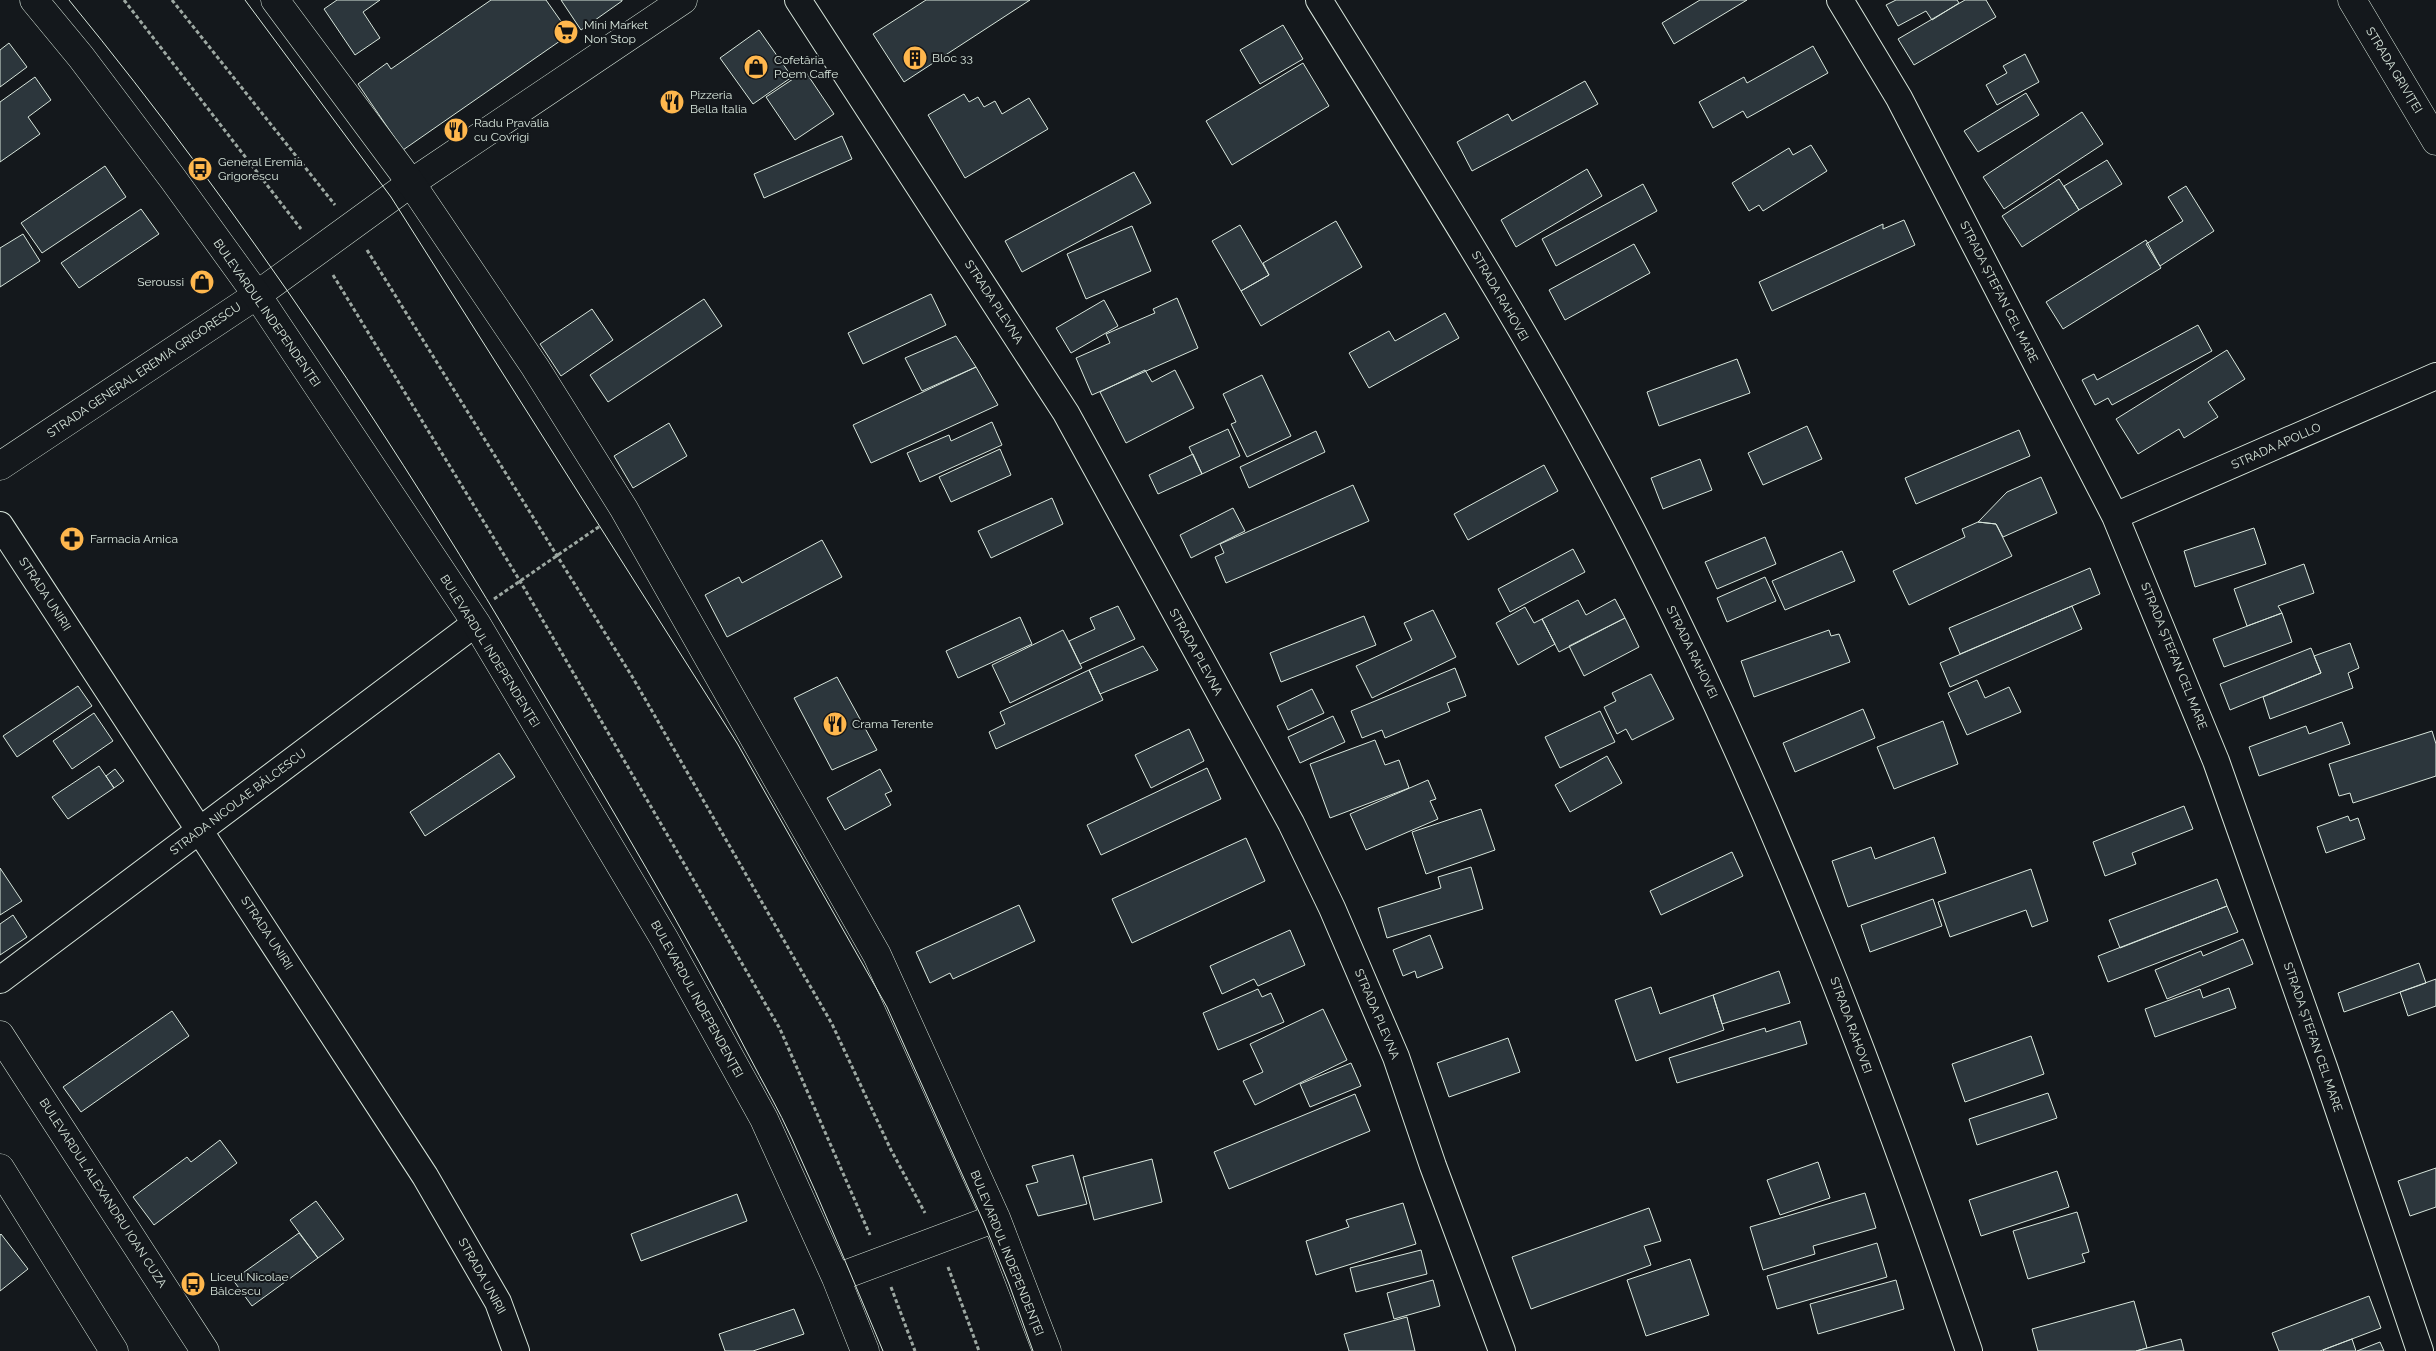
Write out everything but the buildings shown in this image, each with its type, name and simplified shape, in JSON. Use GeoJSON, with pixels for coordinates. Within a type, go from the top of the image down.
{"type":"FeatureCollection","features":[{"type":"Feature","properties":{"kind":"main road","name":"BULEVARDUL INDEPENDENȚEI"},"geometry":{"type":"LineString","coordinates":[[34,0],[81,56],[257,295],[476,623],[665,940],[764,1119],[836,1278],[865,1351]]}},
{"type":"Feature","properties":{"kind":"main road","name":"BULEVARDUL INDEPENDENȚEI"},"geometry":{"type":"LineString","coordinates":[[275,0],[411,183],[535,367],[624,509],[877,955],[996,1218],[1047,1351]]}},
{"type":"Feature","properties":{"kind":"main road","name":"STRADA GENERAL EREMIA GRIGORESCU"},"geometry":{"type":"LineString","coordinates":[[0,466],[257,295],[411,183],[683,0]]}},
{"type":"Feature","properties":{"kind":"main road","name":"STRADA GRIVIȚEI"},"geometry":{"type":"LineString","coordinates":[[2352,0],[2436,140]]}},
{"type":"Feature","properties":{"kind":"main road","name":"BULEVARDUL ALEXANDRU IOAN CUZA"},"geometry":{"type":"LineString","coordinates":[[0,1034],[205,1351]]}},
{"type":"Feature","properties":{"kind":"main road"},"geometry":{"type":"LineString","coordinates":[[0,1168],[114,1351]]}},
{"type":"Feature","properties":{"kind":"main road"},"geometry":{"type":"LineString","coordinates":[[836,1278],[996,1218]]}},
{"type":"Feature","properties":{"kind":"street","name":"STRADA PLEVNA"},"geometry":{"type":"LineString","coordinates":[[798,0],[1066,413],[1291,823],[1332,908],[1396,1057],[1433,1166],[1502,1351]]}},
{"type":"Feature","properties":{"kind":"street","name":"STRADA RAHOVEI"},"geometry":{"type":"LineString","coordinates":[[1319,0],[1454,218],[1564,406],[1643,551],[1716,700],[1771,823],[1830,965],[1969,1351]]}},
{"type":"Feature","properties":{"kind":"street","name":"STRADA ȘTEFAN CEL MARE"},"geometry":{"type":"LineString","coordinates":[[1840,0],[1899,98],[2115,516],[2216,761],[2328,1076],[2420,1351]]}},
{"type":"Feature","properties":{"kind":"street","name":"STRADA APOLLO"},"geometry":{"type":"LineString","coordinates":[[2115,516],[2436,376]]}},
{"type":"Feature","properties":{"kind":"street","name":"STRADA UNIRII"},"geometry":{"type":"LineString","coordinates":[[0,525],[425,1176],[498,1302],[516,1351]]}},
{"type":"Feature","properties":{"kind":"street","name":"STRADA NICOLAE BĂLCESCU"},"geometry":{"type":"LineString","coordinates":[[0,980],[476,623]]}},
{"type":"Feature","properties":{"kind":"path"},"geometry":{"type":"LineString","coordinates":[[124,0],[282,201],[317,251],[520,581],[780,1029],[882,1261],[915,1351]]}},
{"type":"Feature","properties":{"kind":"path"},"geometry":{"type":"LineString","coordinates":[[172,0],[352,225],[633,678],[832,1024],[892,1150],[938,1240],[979,1351]]}},
{"type":"Feature","properties":{"kind":"path"},"geometry":{"type":"LineString","coordinates":[[476,623],[489,602],[624,509]]}},
{"type":"Feature","properties":{"kind":"tram line"},"geometry":{"type":"LineString","coordinates":[[69,0],[134,81],[197,165],[318,335],[432,510],[486,599],[594,779],[724,1007],[792,1139],[883,1351]]}},
{"type":"Feature","properties":{"kind":"tram line"},"geometry":{"type":"LineString","coordinates":[[245,0],[391,197],[737,743],[887,1007],[984,1223],[1009,1284],[1033,1351]]}},
{"type":"Feature","properties":{"kind":"place","name":"Mini Market Non Stop"},"geometry":{"type":"Point","coordinates":[566,32]}},
{"type":"Feature","properties":{"kind":"place","name":"Bloc 33"},"geometry":{"type":"Point","coordinates":[915,58]}},
{"type":"Feature","properties":{"kind":"place","name":"Cofetăria Poem Caffe"},"geometry":{"type":"Point","coordinates":[756,67]}},
{"type":"Feature","properties":{"kind":"place","name":"Pizzeria Bella Italia"},"geometry":{"type":"Point","coordinates":[672,102]}},
{"type":"Feature","properties":{"kind":"place","name":"Radu Pravalia cu Covrigi"},"geometry":{"type":"Point","coordinates":[456,130]}},
{"type":"Feature","properties":{"kind":"place","name":"General Eremia Grigorescu"},"geometry":{"type":"Point","coordinates":[200,169]}},
{"type":"Feature","properties":{"kind":"place","name":"Seroussi"},"geometry":{"type":"Point","coordinates":[202,282]}},
{"type":"Feature","properties":{"kind":"place","name":"Farmacia Arnica"},"geometry":{"type":"Point","coordinates":[72,539]}},
{"type":"Feature","properties":{"kind":"place","name":"Crama Terente"},"geometry":{"type":"Point","coordinates":[835,724]}},
{"type":"Feature","properties":{"kind":"place","name":"Liceul Nicolae Bălcescu"},"geometry":{"type":"Point","coordinates":[193,1284]}}]}
